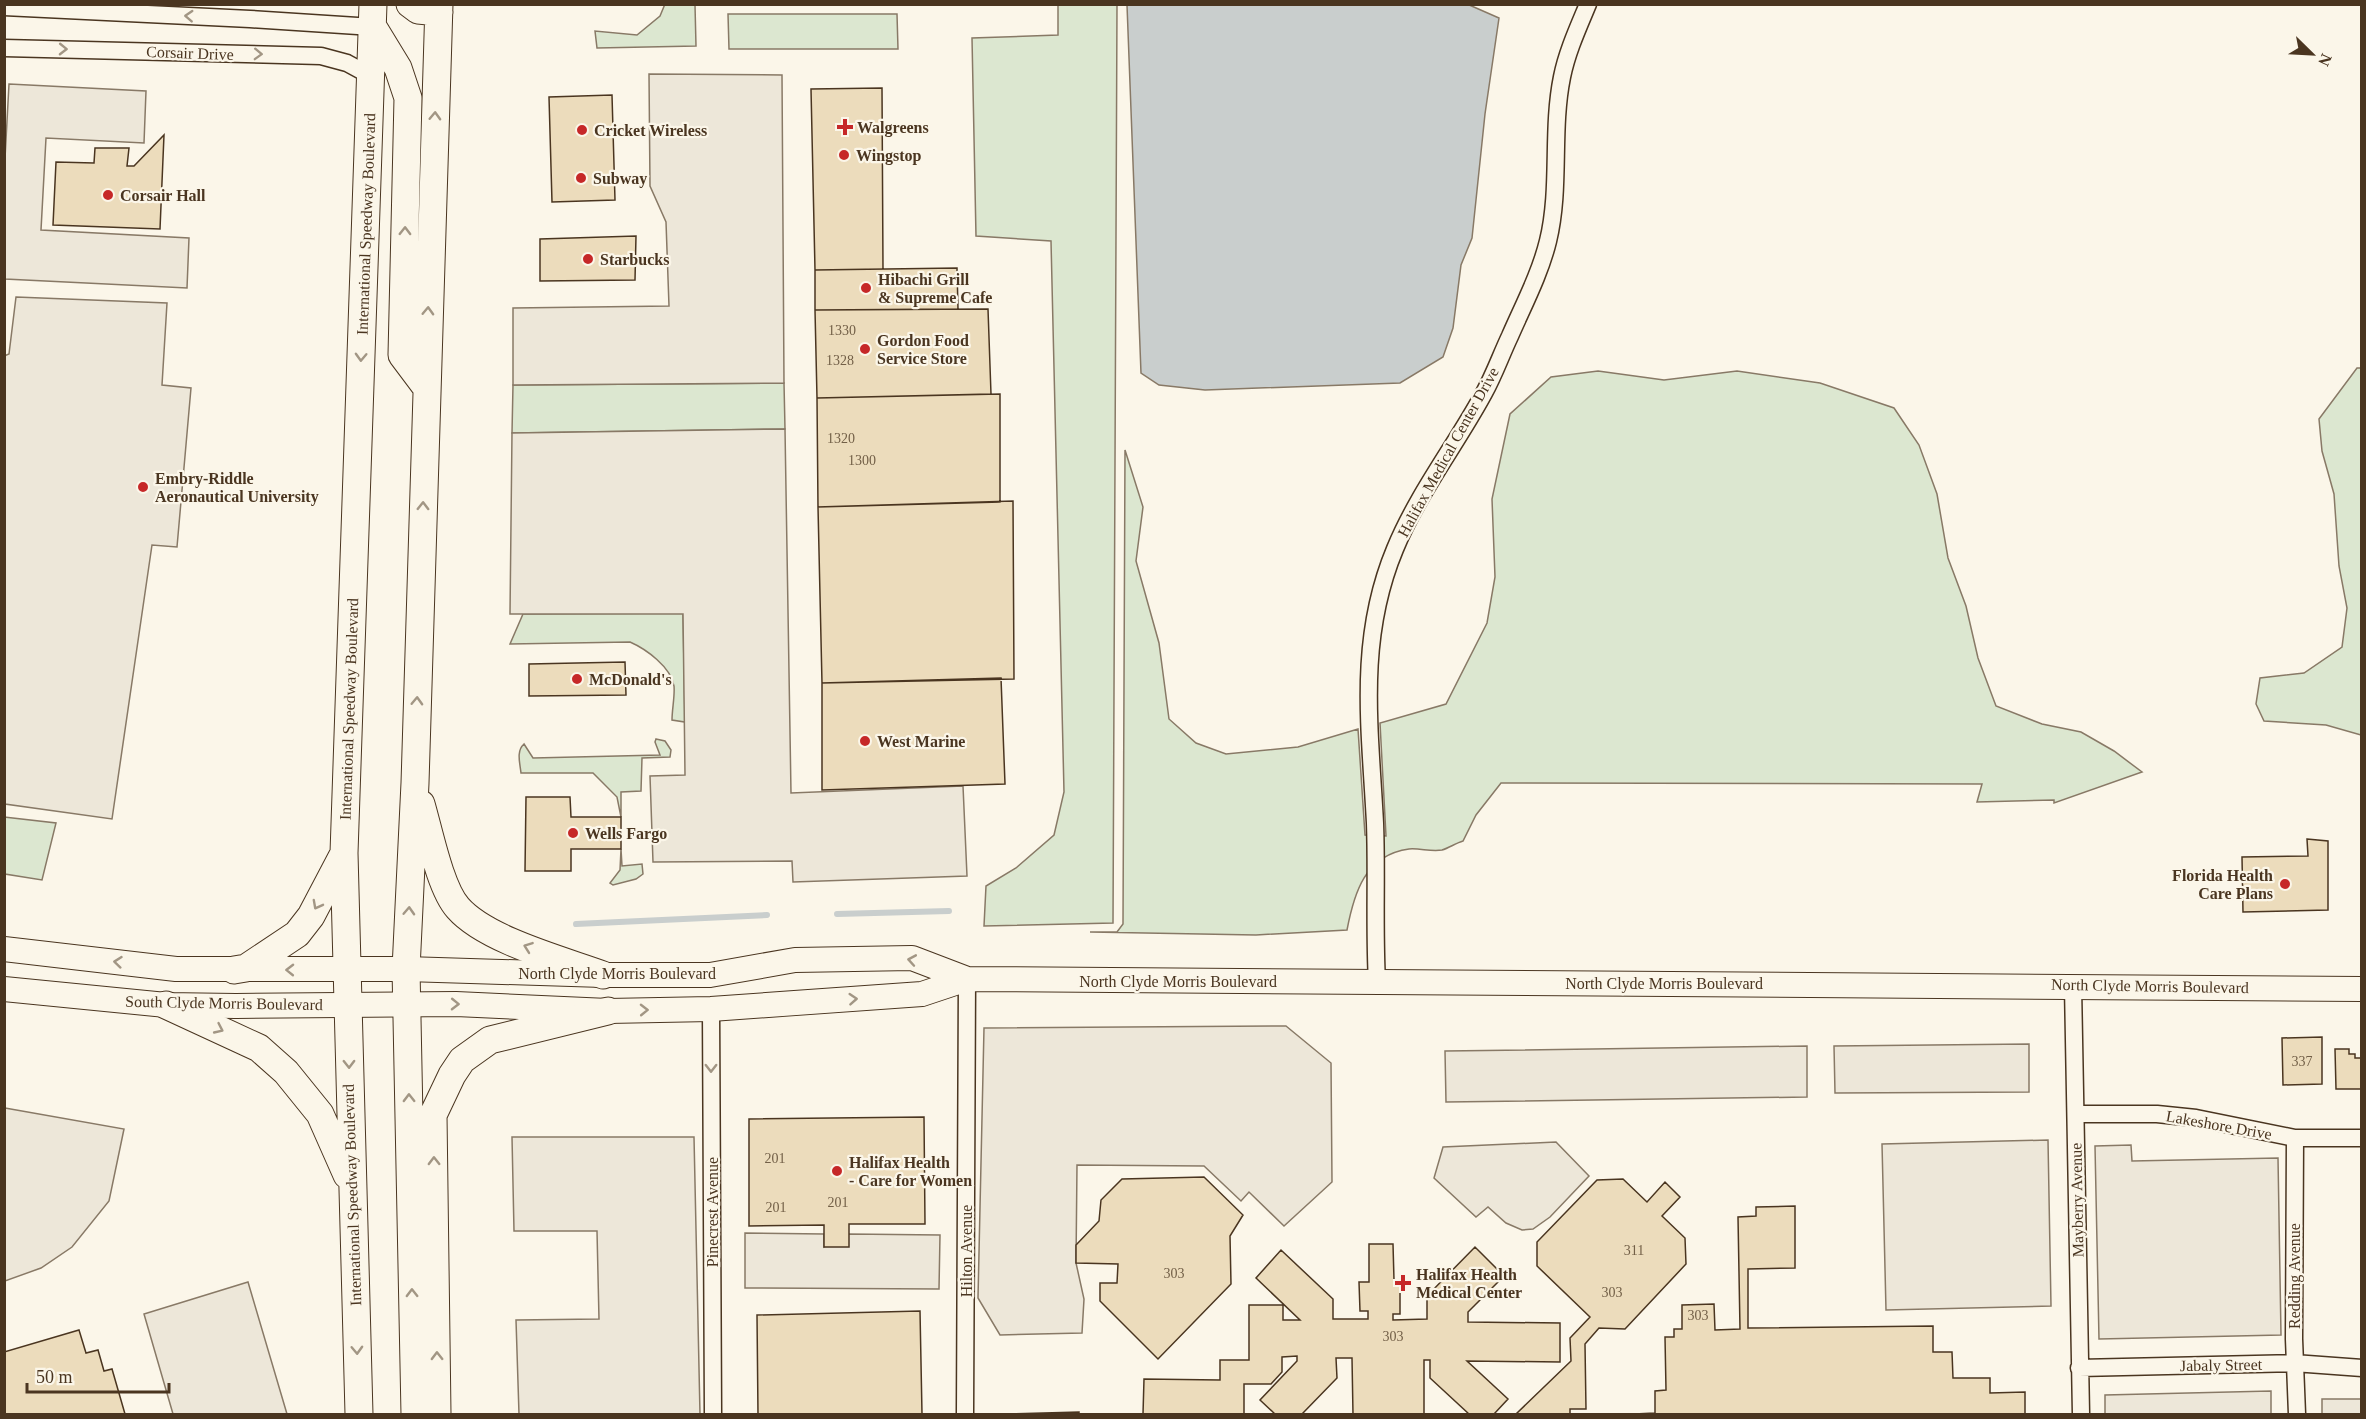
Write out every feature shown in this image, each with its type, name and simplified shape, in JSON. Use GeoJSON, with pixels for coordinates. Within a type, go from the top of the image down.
{"type":"FeatureCollection","features":[{"type":"Feature","properties":{"kind":"main road"},"geometry":{"type":"LineString","coordinates":[[410,4],[418,10],[439,8],[415,783],[406,969],[415,1414]]}},
{"type":"Feature","properties":{"kind":"main road"},"geometry":{"type":"LineString","coordinates":[[373,16],[398,68],[408,98],[402,355],[426,387]]}},
{"type":"Feature","properties":{"kind":"main road","name":"International Speedway Boulevard"},"geometry":{"type":"LineString","coordinates":[[359,1414],[344,853],[373,16]]}},
{"type":"Feature","properties":{"kind":"main road"},"geometry":{"type":"LineString","coordinates":[[415,783],[444,880],[457,908],[488,933],[603,975]]}},
{"type":"Feature","properties":{"kind":"main road"},"geometry":{"type":"LineString","coordinates":[[234,970],[246,968],[297,934],[311,916],[344,853]]}},
{"type":"Feature","properties":{"kind":"main road","name":"South Clyde Morris Boulevard"},"geometry":{"type":"LineString","coordinates":[[4,949],[176,969],[406,969]]}},
{"type":"Feature","properties":{"kind":"main road","name":"North Clyde Morris Boulevard"},"geometry":{"type":"LineString","coordinates":[[406,969],[603,975],[710,975],[795,960],[912,958],[966,979]]}},
{"type":"Feature","properties":{"kind":"main road","name":"North Clyde Morris Boulevard"},"geometry":{"type":"LineString","coordinates":[[408,1004],[608,1011],[711,1009],[922,994],[966,979],[2361,989]]}},
{"type":"Feature","properties":{"kind":"main road","name":"South Clyde Morris Boulevard"},"geometry":{"type":"LineString","coordinates":[[4,988],[166,1005],[408,1004]]}},
{"type":"Feature","properties":{"kind":"main road"},"geometry":{"type":"LineString","coordinates":[[166,1005],[259,1048],[293,1079],[320,1114],[352,1186]]}},
{"type":"Feature","properties":{"kind":"main road"},"geometry":{"type":"LineString","coordinates":[[437,1414],[434,1115],[452,1075],[462,1060],[490,1040],[608,1011]]}},
{"type":"Feature","properties":{"kind":"street","name":"Halifax Medical Center Drive"},"geometry":{"type":"LineString","coordinates":[[1377,982],[1375,825],[1368,699],[1368,658],[1374,619],[1383,582],[1395,549],[1410,518],[1484,392],[1526,299],[1548,241],[1555,188],[1558,110],[1562,77],[1587,4]]}},
{"type":"Feature","properties":{"kind":"street"},"geometry":{"type":"LineString","coordinates":[[4,7],[250,19],[373,16]]}},
{"type":"Feature","properties":{"kind":"street","name":"Corsair Drive"},"geometry":{"type":"LineString","coordinates":[[4,48],[321,56],[347,63],[371,76]]}},
{"type":"Feature","properties":{"kind":"street","name":"Hilton Avenue"},"geometry":{"type":"LineString","coordinates":[[965,1414],[966,979]]}},
{"type":"Feature","properties":{"kind":"street","name":"Mayberry Avenue"},"geometry":{"type":"LineString","coordinates":[[2073,986],[2080,1414]]}},
{"type":"Feature","properties":{"kind":"street","name":"Pinecrest Avenue"},"geometry":{"type":"LineString","coordinates":[[711,1009],[713,1414]]}},
{"type":"Feature","properties":{"kind":"street","name":"Lakeshore Drive"},"geometry":{"type":"LineString","coordinates":[[2076,1114],[2157,1114],[2196,1118],[2295,1138],[2361,1138]]}},
{"type":"Feature","properties":{"kind":"street","name":"Redding Avenue"},"geometry":{"type":"LineString","coordinates":[[2295,1138],[2294,1363],[2296,1414]]}},
{"type":"Feature","properties":{"kind":"street","name":"Jabaly Street"},"geometry":{"type":"LineString","coordinates":[[2079,1368],[2294,1363],[2361,1368]]}},
{"type":"Feature","properties":{"kind":"green space"},"geometry":{"type":"Polygon","coordinates":[[[665,4],[695,5],[696,46],[597,48],[595,31],[637,35],[660,16],[665,4]]]}},
{"type":"Feature","properties":{"kind":"green space"},"geometry":{"type":"Polygon","coordinates":[[[1058,5],[1117,5],[1113,923],[984,926],[986,886],[1016,868],[1054,835],[1064,792],[1051,241],[976,236],[972,38],[1058,35],[1058,5]]]}},
{"type":"Feature","properties":{"kind":"green space"},"geometry":{"type":"Polygon","coordinates":[[[728,14],[897,14],[898,49],[729,49],[728,14]]]}},
{"type":"Feature","properties":{"kind":"green space"},"geometry":{"type":"Polygon","coordinates":[[[2357,368],[2362,368],[2361,735],[2326,725],[2264,721],[2256,704],[2260,678],[2304,673],[2342,647],[2347,608],[2339,566],[2334,494],[2322,451],[2319,419],[2357,368]]]}},
{"type":"Feature","properties":{"kind":"green space"},"geometry":{"type":"Polygon","coordinates":[[[1598,371],[1664,380],[1737,371],[1820,383],[1894,408],[1919,445],[1937,494],[1948,558],[1966,606],[1978,658],[1996,706],[2042,724],[2081,732],[2114,751],[2142,772],[2054,803],[2054,800],[1977,802],[1982,784],[1501,783],[1476,815],[1463,841],[1442,850],[1409,849],[1394,853],[1382,859],[1372,868],[1358,890],[1347,930],[1256,935],[1090,932],[1117,932],[1123,924],[1125,450],[1143,507],[1136,561],[1159,643],[1169,719],[1196,743],[1226,754],[1298,747],[1358,729],[1365,835],[1386,836],[1380,723],[1446,704],[1487,623],[1495,577],[1492,499],[1510,414],[1551,377],[1598,371]]]}},
{"type":"Feature","properties":{"kind":"green space"},"geometry":{"type":"Polygon","coordinates":[[[784,383],[785,429],[512,433],[513,385],[784,383]]]}},
{"type":"Feature","properties":{"kind":"green space"},"geometry":{"type":"Polygon","coordinates":[[[683,613],[685,722],[672,720],[674,686],[668,672],[650,654],[630,642],[510,644],[523,614],[683,613]]]}},
{"type":"Feature","properties":{"kind":"green space"},"geometry":{"type":"Polygon","coordinates":[[[656,739],[665,741],[671,750],[670,757],[642,758],[641,791],[621,792],[621,817],[617,797],[593,773],[521,773],[519,754],[524,744],[533,758],[660,755],[656,739]]]}},
{"type":"Feature","properties":{"kind":"green space"},"geometry":{"type":"Polygon","coordinates":[[[4,817],[56,823],[42,880],[5,874],[4,817]]]}},
{"type":"Feature","properties":{"kind":"green space"},"geometry":{"type":"Polygon","coordinates":[[[621,849],[622,866],[642,864],[643,874],[636,879],[613,885],[610,883],[620,870],[621,849]]]}},
{"type":"Feature","properties":{"kind":"shaded area"},"geometry":{"type":"Polygon","coordinates":[[[1467,4],[1499,18],[1485,114],[1472,238],[1461,265],[1453,328],[1443,357],[1400,383],[1205,390],[1159,385],[1141,373],[1127,5],[1467,4]]]}},
{"type":"Feature","properties":{"kind":"shaded area"},"geometry":{"type":"Polygon","coordinates":[[[649,74],[782,75],[784,383],[513,385],[513,308],[669,306],[666,222],[650,186],[649,74]]]}},
{"type":"Feature","properties":{"kind":"shaded area"},"geometry":{"type":"Polygon","coordinates":[[[9,84],[146,91],[144,143],[46,138],[41,230],[189,238],[187,288],[5,279],[4,177],[9,84]]]}},
{"type":"Feature","properties":{"kind":"shaded area"},"geometry":{"type":"Polygon","coordinates":[[[16,297],[167,303],[162,385],[191,388],[177,547],[152,545],[112,819],[5,804],[4,356],[9,354],[16,297]]]}},
{"type":"Feature","properties":{"kind":"shaded area"},"geometry":{"type":"Polygon","coordinates":[[[785,429],[791,793],[963,786],[967,876],[793,882],[792,861],[653,862],[650,776],[685,775],[683,614],[510,614],[512,433],[785,429]]]}},
{"type":"Feature","properties":{"kind":"shaded area"},"geometry":{"type":"Polygon","coordinates":[[[1286,1026],[1331,1063],[1332,1182],[1284,1226],[1249,1192],[1241,1201],[1204,1166],[1077,1165],[1076,1263],[1084,1299],[1082,1333],[1000,1335],[978,1298],[984,1028],[1286,1026]]]}},
{"type":"Feature","properties":{"kind":"shaded area"},"geometry":{"type":"Polygon","coordinates":[[[2029,1044],[2029,1092],[1835,1093],[1834,1046],[2029,1044]]]}},
{"type":"Feature","properties":{"kind":"shaded area"},"geometry":{"type":"Polygon","coordinates":[[[1807,1046],[1807,1097],[1446,1102],[1445,1051],[1807,1046]]]}},
{"type":"Feature","properties":{"kind":"shaded area"},"geometry":{"type":"Polygon","coordinates":[[[5,1108],[124,1129],[109,1201],[72,1247],[41,1268],[5,1281],[5,1108]]]}},
{"type":"Feature","properties":{"kind":"shaded area"},"geometry":{"type":"Polygon","coordinates":[[[512,1137],[694,1137],[700,1414],[519,1414],[516,1320],[599,1319],[597,1231],[514,1231],[512,1137]]]}},
{"type":"Feature","properties":{"kind":"shaded area"},"geometry":{"type":"Polygon","coordinates":[[[2048,1140],[2051,1306],[1886,1310],[1882,1144],[2048,1140]]]}},
{"type":"Feature","properties":{"kind":"shaded area"},"geometry":{"type":"Polygon","coordinates":[[[1556,1142],[1589,1176],[1550,1217],[1533,1229],[1522,1230],[1506,1223],[1488,1207],[1476,1217],[1434,1178],[1443,1147],[1556,1142]]]}},
{"type":"Feature","properties":{"kind":"shaded area"},"geometry":{"type":"Polygon","coordinates":[[[2131,1145],[2132,1161],[2278,1158],[2281,1335],[2099,1339],[2095,1146],[2131,1145]]]}},
{"type":"Feature","properties":{"kind":"shaded area"},"geometry":{"type":"Polygon","coordinates":[[[745,1233],[824,1234],[824,1247],[849,1234],[940,1235],[939,1289],[745,1288],[745,1233]]]}},
{"type":"Feature","properties":{"kind":"shaded area"},"geometry":{"type":"Polygon","coordinates":[[[248,1282],[287,1414],[173,1414],[144,1314],[248,1282]]]}},
{"type":"Feature","properties":{"kind":"shaded area"},"geometry":{"type":"Polygon","coordinates":[[[2271,1391],[2271,1414],[2105,1414],[2105,1395],[2271,1391]]]}},
{"type":"Feature","properties":{"kind":"shaded area"},"geometry":{"type":"Polygon","coordinates":[[[2322,1399],[2361,1399],[2361,1414],[2322,1414],[2322,1399]]]}},
{"type":"Feature","properties":{"kind":"building"},"geometry":{"type":"Polygon","coordinates":[[[882,88],[883,269],[815,270],[811,89],[882,88]]]}},
{"type":"Feature","properties":{"kind":"building"},"geometry":{"type":"Polygon","coordinates":[[[612,95],[615,200],[552,202],[549,97],[612,95]]]}},
{"type":"Feature","properties":{"kind":"building","name":"Corsair Hall"},"geometry":{"type":"Polygon","coordinates":[[[164,135],[160,229],[53,225],[56,162],[94,163],[95,148],[129,148],[127,166],[134,166],[164,135]]]}},
{"type":"Feature","properties":{"kind":"building","name":"Starbucks"},"geometry":{"type":"Polygon","coordinates":[[[636,236],[635,280],[540,281],[540,239],[636,236]]]}},
{"type":"Feature","properties":{"kind":"building"},"geometry":{"type":"Polygon","coordinates":[[[957,268],[958,309],[815,310],[815,270],[957,268]]]}},
{"type":"Feature","properties":{"kind":"building"},"geometry":{"type":"Polygon","coordinates":[[[988,309],[991,394],[817,398],[815,310],[988,309]]]}},
{"type":"Feature","properties":{"kind":"building"},"geometry":{"type":"Polygon","coordinates":[[[1000,394],[1000,502],[818,507],[817,398],[1000,394]]]}},
{"type":"Feature","properties":{"kind":"building"},"geometry":{"type":"Polygon","coordinates":[[[1013,501],[1014,679],[822,683],[818,507],[1013,501]]]}},
{"type":"Feature","properties":{"kind":"building","name":"McDonald's"},"geometry":{"type":"Polygon","coordinates":[[[625,662],[626,695],[529,696],[529,664],[625,662]]]}},
{"type":"Feature","properties":{"kind":"building"},"geometry":{"type":"Polygon","coordinates":[[[1001,678],[1005,784],[822,790],[822,683],[1001,678]]]}},
{"type":"Feature","properties":{"kind":"building","name":"Wells Fargo"},"geometry":{"type":"Polygon","coordinates":[[[526,797],[570,797],[571,817],[621,817],[621,849],[571,849],[571,871],[525,871],[526,797]]]}},
{"type":"Feature","properties":{"kind":"building","name":"Florida Health Care Plans"},"geometry":{"type":"Polygon","coordinates":[[[2307,839],[2328,841],[2328,910],[2243,912],[2242,857],[2308,856],[2307,839]]]}},
{"type":"Feature","properties":{"kind":"building"},"geometry":{"type":"Polygon","coordinates":[[[2322,1037],[2322,1084],[2283,1085],[2282,1038],[2322,1037]]]}},
{"type":"Feature","properties":{"kind":"building"},"geometry":{"type":"Polygon","coordinates":[[[2335,1049],[2349,1049],[2349,1054],[2355,1054],[2355,1058],[2362,1058],[2362,1089],[2336,1089],[2335,1049]]]}},
{"type":"Feature","properties":{"kind":"building","name":"Halifax Health - Care for Women"},"geometry":{"type":"Polygon","coordinates":[[[924,1117],[925,1224],[849,1224],[849,1247],[824,1247],[824,1225],[749,1226],[749,1119],[924,1117]]]}},
{"type":"Feature","properties":{"kind":"building"},"geometry":{"type":"Polygon","coordinates":[[[1204,1177],[1243,1215],[1230,1236],[1231,1284],[1158,1359],[1100,1301],[1100,1283],[1117,1283],[1118,1264],[1076,1263],[1076,1245],[1099,1221],[1101,1200],[1122,1179],[1204,1177]]]}},
{"type":"Feature","properties":{"kind":"building","name":"Halifax Health Medical Center"},"geometry":{"type":"Polygon","coordinates":[[[1623,1179],[1647,1202],[1665,1182],[1680,1197],[1662,1216],[1685,1238],[1686,1264],[1625,1329],[1599,1328],[1585,1344],[1586,1409],[1570,1409],[1570,1414],[1516,1414],[1571,1361],[1570,1338],[1590,1317],[1537,1266],[1537,1242],[1597,1180],[1623,1179]]]}},
{"type":"Feature","properties":{"kind":"building"},"geometry":{"type":"Polygon","coordinates":[[[1795,1206],[1795,1268],[1748,1269],[1748,1328],[1933,1326],[1933,1352],[1952,1352],[1953,1378],[1990,1378],[1990,1393],[2025,1392],[2025,1414],[1634,1414],[1655,1413],[1655,1391],[1666,1390],[1665,1337],[1674,1337],[1674,1329],[1682,1329],[1682,1305],[1714,1304],[1715,1330],[1740,1329],[1738,1217],[1756,1216],[1756,1207],[1795,1206]]]}},
{"type":"Feature","properties":{"kind":"building","name":"Halifax Health Medical Center"},"geometry":{"type":"Polygon","coordinates":[[[1369,1244],[1393,1244],[1394,1280],[1400,1280],[1400,1314],[1393,1314],[1393,1320],[1427,1319],[1427,1296],[1475,1247],[1504,1276],[1468,1312],[1468,1322],[1560,1323],[1560,1362],[1467,1361],[1508,1399],[1494,1414],[1469,1414],[1430,1378],[1430,1360],[1424,1360],[1424,1414],[1353,1414],[1352,1358],[1336,1358],[1337,1378],[1302,1414],[1275,1414],[1260,1400],[1297,1361],[1297,1356],[1282,1357],[1282,1372],[1271,1384],[1244,1384],[1244,1414],[1143,1414],[1144,1379],[1220,1380],[1220,1360],[1249,1360],[1249,1305],[1283,1305],[1283,1320],[1300,1320],[1256,1278],[1281,1250],[1333,1299],[1333,1319],[1368,1319],[1368,1311],[1360,1311],[1359,1282],[1369,1282],[1369,1244]]]}},
{"type":"Feature","properties":{"kind":"building"},"geometry":{"type":"Polygon","coordinates":[[[920,1311],[922,1414],[758,1414],[757,1315],[920,1311]]]}},
{"type":"Feature","properties":{"kind":"building"},"geometry":{"type":"Polygon","coordinates":[[[79,1330],[86,1353],[98,1350],[104,1371],[112,1369],[125,1414],[4,1414],[4,1352],[79,1330]]]}},
{"type":"Feature","properties":{"kind":"building"},"geometry":{"type":"Polygon","coordinates":[[[1079,1412],[1079,1414],[1004,1414],[1079,1412]]]}},
{"type":"Feature","properties":{"kind":"waterway"},"geometry":{"type":"LineString","coordinates":[[837,914],[949,911]]}},
{"type":"Feature","properties":{"kind":"waterway"},"geometry":{"type":"LineString","coordinates":[[576,924],[767,915]]}},
{"type":"Feature","properties":{"kind":"place","name":"Walgreens"},"geometry":{"type":"Point","coordinates":[845,127]}},
{"type":"Feature","properties":{"kind":"place","name":"Cricket Wireless"},"geometry":{"type":"Point","coordinates":[582,130]}},
{"type":"Feature","properties":{"kind":"place","name":"Wingstop"},"geometry":{"type":"Point","coordinates":[844,155]}},
{"type":"Feature","properties":{"kind":"place","name":"Subway"},"geometry":{"type":"Point","coordinates":[581,178]}},
{"type":"Feature","properties":{"kind":"place","name":"Corsair Hall"},"geometry":{"type":"Point","coordinates":[108,195]}},
{"type":"Feature","properties":{"kind":"place","name":"Starbucks"},"geometry":{"type":"Point","coordinates":[588,259]}},
{"type":"Feature","properties":{"kind":"place","name":"Hibachi Grill & Supreme Cafe"},"geometry":{"type":"Point","coordinates":[866,288]}},
{"type":"Feature","properties":{"kind":"place","name":"Gordon Food Service Store"},"geometry":{"type":"Point","coordinates":[865,349]}},
{"type":"Feature","properties":{"kind":"place","name":"Embry-Riddle Aeronautical University"},"geometry":{"type":"Point","coordinates":[143,487]}},
{"type":"Feature","properties":{"kind":"place","name":"McDonald's"},"geometry":{"type":"Point","coordinates":[577,679]}},
{"type":"Feature","properties":{"kind":"place","name":"West Marine"},"geometry":{"type":"Point","coordinates":[865,741]}},
{"type":"Feature","properties":{"kind":"place","name":"Wells Fargo"},"geometry":{"type":"Point","coordinates":[573,833]}},
{"type":"Feature","properties":{"kind":"place","name":"Florida Health Care Plans"},"geometry":{"type":"Point","coordinates":[2285,884]}},
{"type":"Feature","properties":{"kind":"place","name":"Halifax Health - Care for Women"},"geometry":{"type":"Point","coordinates":[837,1171]}},
{"type":"Feature","properties":{"kind":"place","name":"Halifax Health Medical Center"},"geometry":{"type":"Point","coordinates":[1403,1283]}}]}
